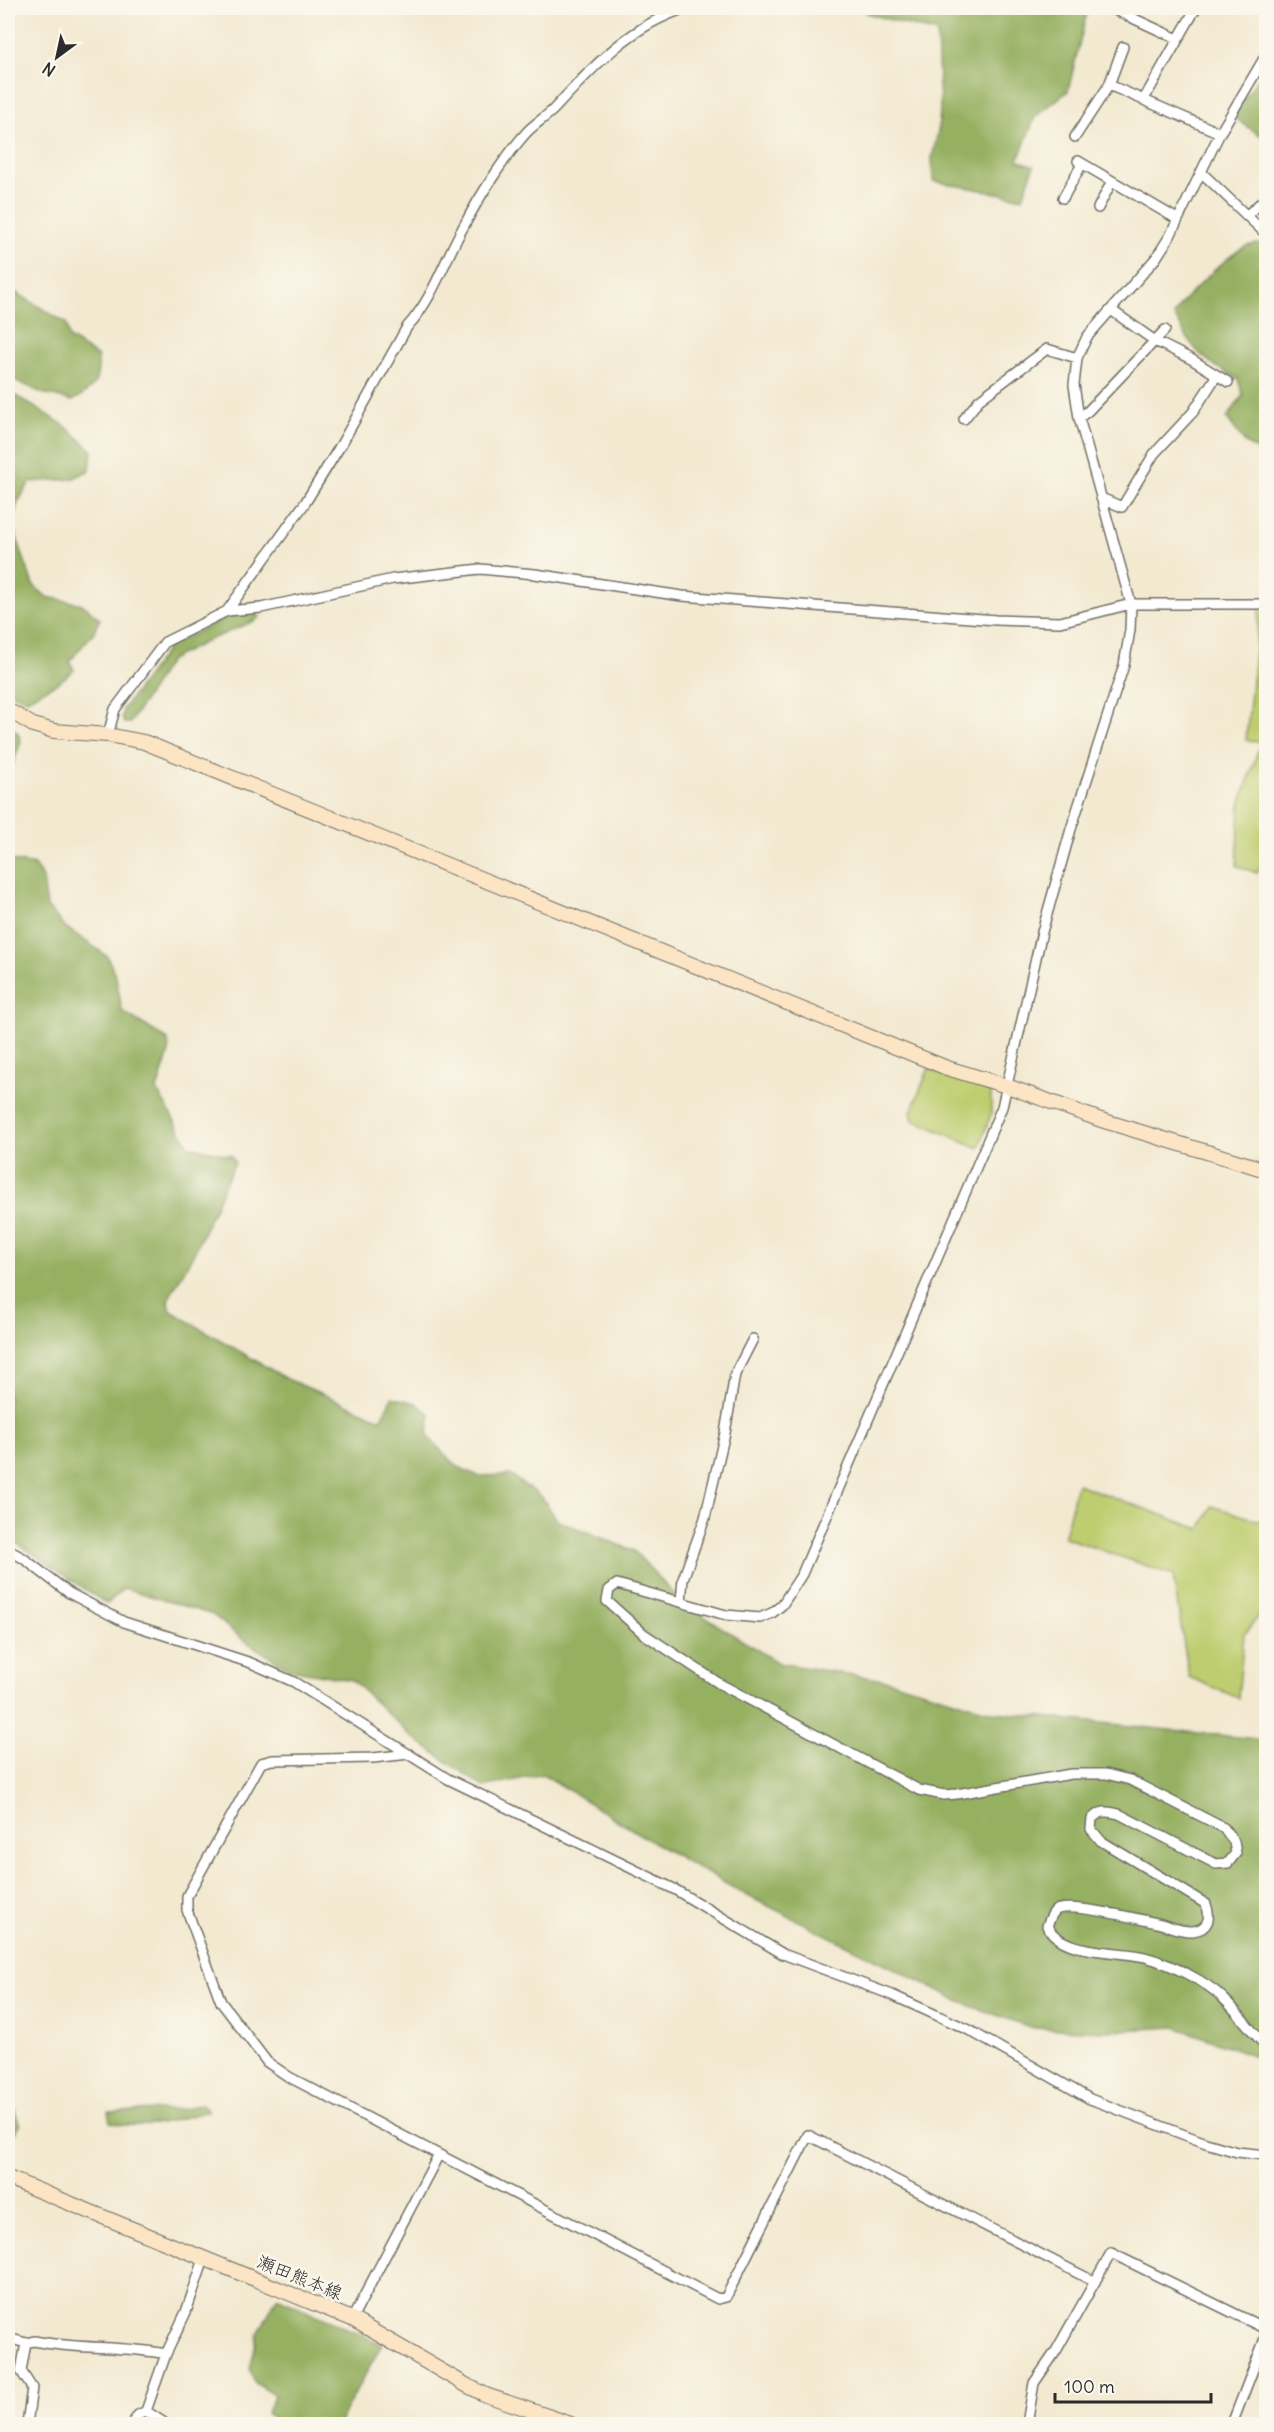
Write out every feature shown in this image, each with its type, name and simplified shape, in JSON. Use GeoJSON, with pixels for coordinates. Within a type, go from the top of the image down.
{"type":"FeatureCollection","features":[{"type":"Feature","properties":{"kind":"street"},"geometry":{"type":"LineString","coordinates":[[227,610],[305,503],[342,444],[407,327],[421,312],[464,224],[525,134],[545,117],[605,55],[637,31],[668,13],[687,8]]}},
{"type":"Feature","properties":{"kind":"street"},"geometry":{"type":"LineString","coordinates":[[1144,99],[1196,8]]}},
{"type":"Feature","properties":{"kind":"street"},"geometry":{"type":"LineString","coordinates":[[1113,9],[1128,11],[1178,39]]}},
{"type":"Feature","properties":{"kind":"street"},"geometry":{"type":"LineString","coordinates":[[1075,137],[1108,85],[1123,46]]}},
{"type":"Feature","properties":{"kind":"street"},"geometry":{"type":"LineString","coordinates":[[1266,55],[1220,133],[1156,258],[1087,337],[1077,358],[1074,385],[1079,418],[1131,604],[1130,630],[1124,665],[1071,829],[1042,932],[1007,1086],[987,1144],[802,1575],[782,1605],[772,1613],[760,1617],[726,1615],[617,1584],[609,1590],[607,1601],[644,1634],[720,1684],[919,1790],[944,1795],[957,1794],[1071,1774],[1107,1774],[1130,1780],[1224,1828],[1234,1842],[1236,1853],[1228,1863],[1216,1864],[1119,1814],[1108,1811],[1098,1812],[1092,1819],[1091,1829],[1101,1841],[1206,1904],[1210,1913],[1202,1929],[1191,1932],[1134,1918],[1069,1908],[1056,1910],[1047,1926],[1052,1936],[1065,1943],[1146,1958],[1205,1982],[1223,1998],[1266,2046]]}},
{"type":"Feature","properties":{"kind":"street"},"geometry":{"type":"LineString","coordinates":[[1108,85],[1220,133]]}},
{"type":"Feature","properties":{"kind":"street"},"geometry":{"type":"LineString","coordinates":[[1063,198],[1080,163],[1177,219]]}},
{"type":"Feature","properties":{"kind":"street"},"geometry":{"type":"LineString","coordinates":[[1201,172],[1266,234]]}},
{"type":"Feature","properties":{"kind":"street"},"geometry":{"type":"LineString","coordinates":[[1098,208],[1112,181]]}},
{"type":"Feature","properties":{"kind":"street"},"geometry":{"type":"LineString","coordinates":[[1246,216],[1266,198]]}},
{"type":"Feature","properties":{"kind":"street"},"geometry":{"type":"LineString","coordinates":[[1111,310],[1155,341],[1228,382]]}},
{"type":"Feature","properties":{"kind":"street"},"geometry":{"type":"LineString","coordinates":[[1079,418],[1165,330]]}},
{"type":"Feature","properties":{"kind":"street"},"geometry":{"type":"LineString","coordinates":[[964,419],[979,400],[1047,349],[1077,358]]}},
{"type":"Feature","properties":{"kind":"street"},"geometry":{"type":"LineString","coordinates":[[1101,498],[1122,507],[1154,454],[1193,412],[1217,375]]}},
{"type":"Feature","properties":{"kind":"street"},"geometry":{"type":"LineString","coordinates":[[108,735],[114,709],[165,642],[227,610],[261,608],[393,579],[480,569],[535,574],[682,596],[996,620],[1060,622],[1131,604],[1266,603]]}},
{"type":"Feature","properties":{"kind":"street"},"geometry":{"type":"LineString","coordinates":[[8,710],[33,725],[54,731],[108,735],[144,742],[947,1068],[1007,1086],[1101,1120],[1266,1170]]}},
{"type":"Feature","properties":{"kind":"street"},"geometry":{"type":"LineString","coordinates":[[681,1602],[683,1579],[705,1518],[725,1433],[735,1374],[753,1339]]}},
{"type":"Feature","properties":{"kind":"street"},"geometry":{"type":"LineString","coordinates":[[8,1550],[23,1558],[69,1593],[124,1622],[252,1663],[294,1682],[448,1779],[674,1889],[783,1954],[892,1995],[968,2030],[1090,2099],[1206,2143],[1237,2152],[1266,2155]]}},
{"type":"Feature","properties":{"kind":"street"},"geometry":{"type":"LineString","coordinates":[[409,1754],[373,1758],[272,1760],[261,1763],[187,1896],[187,1910],[221,2002],[267,2062],[289,2077],[438,2156],[718,2299],[726,2297],[808,2135],[1095,2282]]}},
{"type":"Feature","properties":{"kind":"street"},"geometry":{"type":"LineString","coordinates":[[352,2319],[438,2156]]}},
{"type":"Feature","properties":{"kind":"street","name":"瀬田熊本線"},"geometry":{"type":"LineString","coordinates":[[8,2178],[352,2319],[486,2395],[571,2424]]}},
{"type":"Feature","properties":{"kind":"street"},"geometry":{"type":"LineString","coordinates":[[1027,2424],[1034,2383],[1052,2358],[1111,2253],[1266,2329]]}},
{"type":"Feature","properties":{"kind":"street"},"geometry":{"type":"LineString","coordinates":[[132,2424],[138,2415],[146,2411],[166,2354],[186,2312],[204,2259]]}},
{"type":"Feature","properties":{"kind":"street"},"geometry":{"type":"LineString","coordinates":[[1232,2424],[1266,2336]]}},
{"type":"Feature","properties":{"kind":"street"},"geometry":{"type":"LineString","coordinates":[[8,2338],[26,2343],[34,2341],[72,2346],[136,2348],[166,2354]]}},
{"type":"Feature","properties":{"kind":"street"},"geometry":{"type":"LineString","coordinates":[[26,2343],[21,2371],[32,2388],[27,2424]]}},
{"type":"Feature","properties":{"kind":"street"},"geometry":{"type":"LineString","coordinates":[[146,2411],[166,2424]]}},
{"type":"Feature","properties":{"kind":"green space"},"geometry":{"type":"Polygon","coordinates":[[[867,8],[1088,8],[1068,91],[1035,117],[1018,160],[1034,166],[1023,198],[933,181],[932,158],[939,127],[940,108],[937,33],[866,13],[867,8]]]}},
{"type":"Feature","properties":{"kind":"green space"},"geometry":{"type":"Polygon","coordinates":[[[1257,79],[1266,80],[1266,139],[1236,119],[1236,112],[1257,79]]]}},
{"type":"Feature","properties":{"kind":"green space"},"geometry":{"type":"Polygon","coordinates":[[[1266,243],[1266,456],[1245,443],[1227,418],[1243,395],[1238,379],[1215,366],[1193,346],[1174,315],[1196,288],[1230,257],[1247,246],[1266,243]]]}},
{"type":"Feature","properties":{"kind":"green space"},"geometry":{"type":"Polygon","coordinates":[[[8,288],[66,323],[69,338],[98,357],[96,379],[86,392],[72,401],[42,393],[8,377],[8,288]]]}},
{"type":"Feature","properties":{"kind":"green space"},"geometry":{"type":"Polygon","coordinates":[[[8,391],[64,425],[92,450],[90,470],[72,479],[30,482],[18,502],[12,524],[33,585],[47,597],[82,604],[100,619],[93,633],[70,661],[74,670],[59,682],[25,700],[13,694],[8,686],[8,391]]]}},
{"type":"Feature","properties":{"kind":"green space"},"geometry":{"type":"Polygon","coordinates":[[[1260,605],[1266,606],[1266,744],[1246,740],[1260,605]]]}},
{"type":"Feature","properties":{"kind":"green space"},"geometry":{"type":"Polygon","coordinates":[[[257,613],[260,617],[254,621],[170,660],[130,723],[124,723],[123,709],[170,645],[230,616],[257,613]]]}},
{"type":"Feature","properties":{"kind":"green space"},"geometry":{"type":"Polygon","coordinates":[[[8,724],[18,733],[21,741],[8,779],[8,724]]]}},
{"type":"Feature","properties":{"kind":"green space"},"geometry":{"type":"Polygon","coordinates":[[[1259,748],[1266,750],[1266,858],[1257,873],[1237,866],[1240,805],[1259,748]]]}},
{"type":"Feature","properties":{"kind":"green space"},"geometry":{"type":"Polygon","coordinates":[[[8,860],[34,865],[43,878],[47,907],[64,926],[107,956],[116,977],[122,1011],[168,1040],[169,1052],[157,1090],[189,1146],[232,1156],[235,1162],[196,1249],[168,1300],[171,1311],[287,1379],[381,1419],[392,1397],[416,1403],[430,1414],[428,1437],[456,1466],[478,1476],[510,1475],[542,1497],[557,1520],[634,1551],[681,1602],[778,1663],[891,1681],[994,1712],[1266,1740],[1266,2060],[1175,2027],[1106,2031],[1033,2028],[968,2005],[744,1894],[649,1840],[543,1774],[483,1787],[411,1736],[352,1680],[289,1669],[242,1639],[213,1615],[124,1588],[107,1604],[8,1537],[8,860]]]}},
{"type":"Feature","properties":{"kind":"green space"},"geometry":{"type":"Polygon","coordinates":[[[929,1068],[991,1091],[991,1114],[979,1148],[913,1120],[911,1112],[929,1068]]]}},
{"type":"Feature","properties":{"kind":"green space"},"geometry":{"type":"Polygon","coordinates":[[[1077,1484],[1200,1529],[1212,1506],[1266,1523],[1266,1608],[1244,1634],[1238,1698],[1189,1677],[1173,1575],[1064,1537],[1077,1484]]]}},
{"type":"Feature","properties":{"kind":"green space"},"geometry":{"type":"Polygon","coordinates":[[[201,2104],[208,2111],[147,2125],[110,2122],[108,2112],[185,2109],[201,2104]]]}},
{"type":"Feature","properties":{"kind":"green space"},"geometry":{"type":"Polygon","coordinates":[[[13,2106],[20,2126],[8,2138],[8,2107],[13,2106]]]}},
{"type":"Feature","properties":{"kind":"green space"},"geometry":{"type":"Polygon","coordinates":[[[277,2297],[382,2344],[338,2424],[278,2424],[266,2413],[275,2395],[255,2383],[250,2369],[258,2334],[277,2297]]]}}]}
